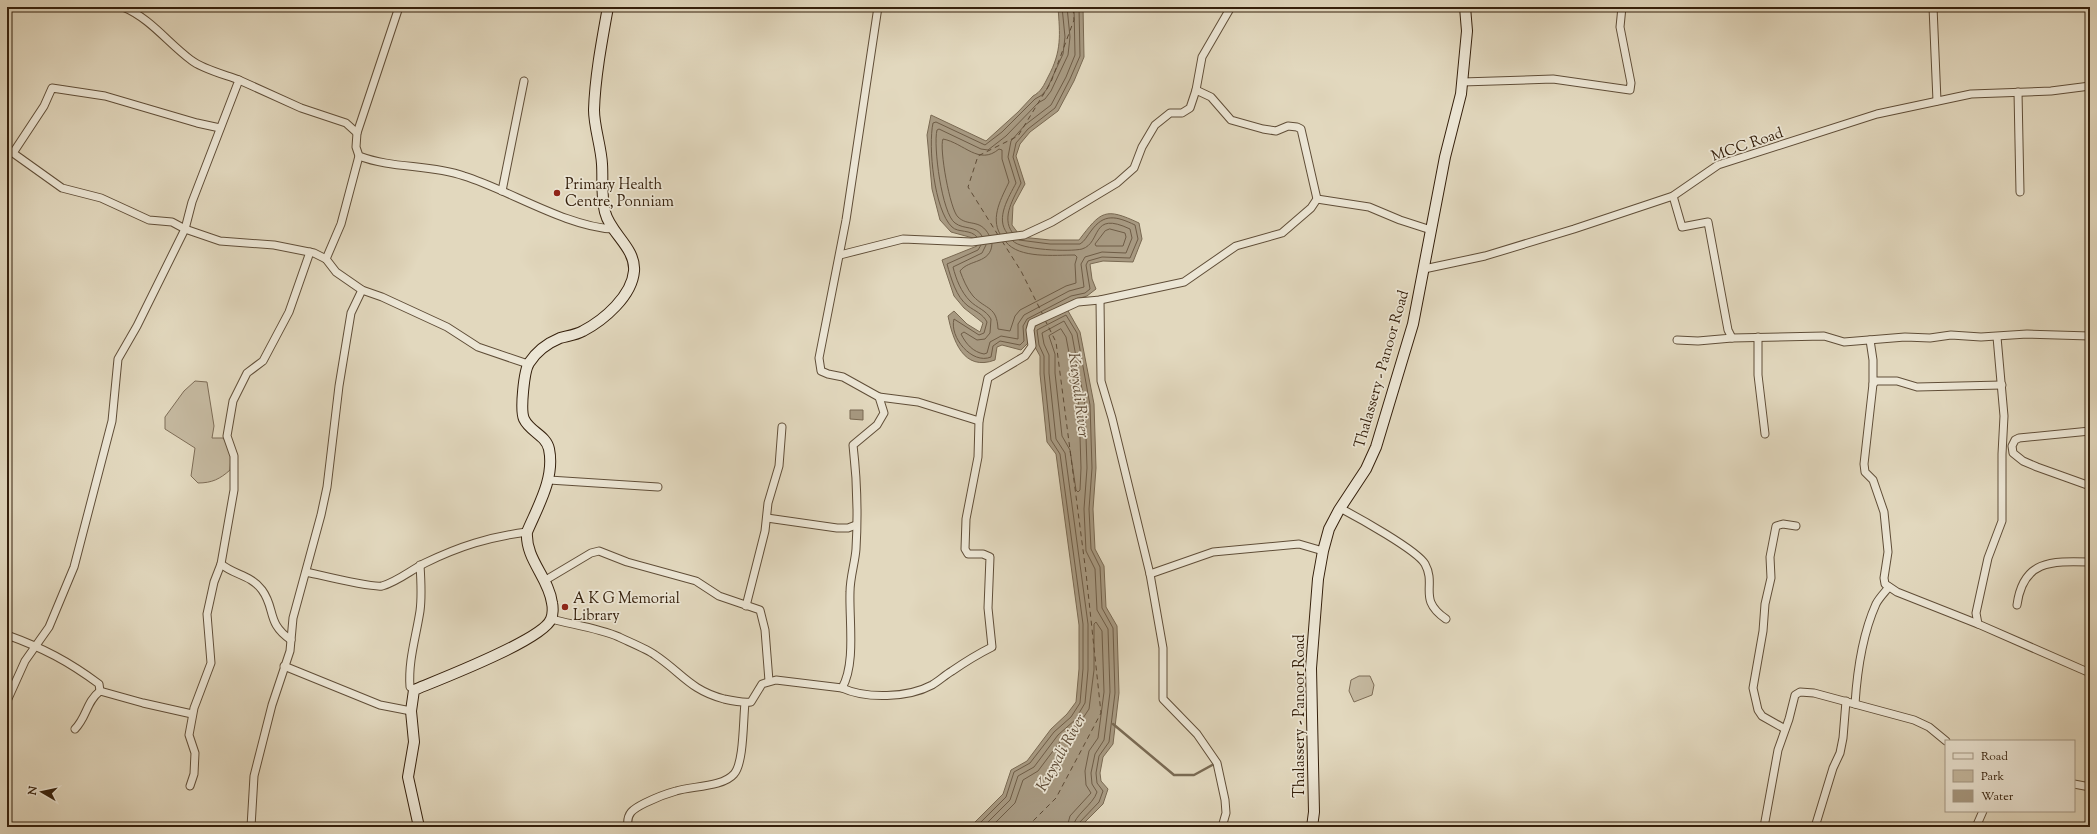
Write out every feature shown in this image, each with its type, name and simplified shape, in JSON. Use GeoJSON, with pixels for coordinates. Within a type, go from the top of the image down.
{"type":"FeatureCollection","features":[{"type":"Feature","properties":{"kind":"main road"},"geometry":{"type":"LineString","coordinates":[[419,827],[408,778],[414,742],[412,711],[414,690],[523,641],[546,626],[551,618],[552,603],[544,581],[532,559],[526,540],[527,532],[549,480],[549,449],[546,440],[524,420],[523,410],[528,364],[539,351],[558,339],[582,332],[602,318],[632,284],[634,270],[633,258],[607,219],[604,210],[602,164],[594,110],[608,7]]}},
{"type":"Feature","properties":{"kind":"main road","name":"Thalassery - Panoor Road"},"geometry":{"type":"LineString","coordinates":[[1312,827],[1314,812],[1311,668],[1318,579],[1323,551],[1329,529],[1340,508],[1366,469],[1384,425],[1413,324],[1462,82],[1467,32],[1465,7]]}},
{"type":"Feature","properties":{"kind":"street"},"geometry":{"type":"LineString","coordinates":[[123,7],[134,12],[149,23],[192,61],[301,108],[346,123],[357,133]]}},
{"type":"Feature","properties":{"kind":"street"},"geometry":{"type":"LineString","coordinates":[[326,259],[341,224],[350,193],[359,156],[356,148],[357,133],[399,7]]}},
{"type":"Feature","properties":{"kind":"street"},"geometry":{"type":"LineString","coordinates":[[878,7],[840,255],[819,358],[820,365],[822,371],[828,374],[844,377],[879,397],[918,402],[979,420]]}},
{"type":"Feature","properties":{"kind":"street"},"geometry":{"type":"LineString","coordinates":[[840,255],[903,239],[972,242],[1024,235],[1052,222],[1117,184],[1134,168],[1142,147],[1155,125],[1170,114],[1187,111],[1196,90],[1202,57],[1231,7]]}},
{"type":"Feature","properties":{"kind":"street"},"geometry":{"type":"LineString","coordinates":[[1462,82],[1553,79],[1630,90],[1631,83],[1620,27],[1622,7]]}},
{"type":"Feature","properties":{"kind":"street"},"geometry":{"type":"LineString","coordinates":[[1933,7],[1937,101]]}},
{"type":"Feature","properties":{"kind":"street"},"geometry":{"type":"LineString","coordinates":[[7,701],[25,661],[38,646],[54,616],[79,551],[112,421],[118,358],[137,326],[185,229],[192,202],[239,80]]}},
{"type":"Feature","properties":{"kind":"street"},"geometry":{"type":"LineString","coordinates":[[502,191],[524,81]]}},
{"type":"Feature","properties":{"kind":"street","name":"MCC Road"},"geometry":{"type":"LineString","coordinates":[[1424,269],[1485,256],[1574,229],[1672,196],[1718,165],[1877,114],[1971,94],[2050,91],[2090,86]]}},
{"type":"Feature","properties":{"kind":"street"},"geometry":{"type":"LineString","coordinates":[[220,128],[197,123],[105,96],[52,88],[44,106],[13,153],[62,188],[101,198],[149,220],[172,222],[185,229],[220,241],[274,245],[310,252],[326,259],[336,272],[362,290],[382,297],[447,327],[478,347],[528,364]]}},
{"type":"Feature","properties":{"kind":"street"},"geometry":{"type":"LineString","coordinates":[[551,618],[569,624],[581,625],[620,637],[654,654],[697,689],[710,695],[744,703],[751,702],[762,684],[769,681],[790,681],[842,688],[861,695],[878,696],[917,692],[932,685],[951,671],[992,647],[988,608],[990,557],[983,554],[968,554],[966,550],[966,519],[978,457],[979,420],[988,378],[1025,356],[1032,346],[1030,330],[1032,323],[1078,302],[1100,300],[1184,282],[1236,246],[1282,233],[1311,208],[1317,199],[1301,130],[1297,127],[1288,126],[1276,131],[1263,130],[1231,120],[1211,97],[1196,90]]}},
{"type":"Feature","properties":{"kind":"street"},"geometry":{"type":"LineString","coordinates":[[2018,92],[2020,192]]}},
{"type":"Feature","properties":{"kind":"street"},"geometry":{"type":"LineString","coordinates":[[359,156],[376,163],[396,166],[413,166],[463,175],[579,222],[601,228],[614,229]]}},
{"type":"Feature","properties":{"kind":"street"},"geometry":{"type":"LineString","coordinates":[[1672,196],[1682,227],[1708,222],[1728,330],[1732,338]]}},
{"type":"Feature","properties":{"kind":"street"},"geometry":{"type":"LineString","coordinates":[[1317,199],[1369,207],[1400,220],[1431,230]]}},
{"type":"Feature","properties":{"kind":"street"},"geometry":{"type":"LineString","coordinates":[[190,786],[195,760],[193,746],[189,735],[192,714],[211,663],[208,614],[212,589],[221,564],[234,490],[234,456],[227,436],[233,401],[247,373],[263,361],[289,312],[310,252]]}},
{"type":"Feature","properties":{"kind":"street"},"geometry":{"type":"LineString","coordinates":[[251,827],[254,776],[284,666],[290,651],[293,618],[327,487],[339,386],[351,313],[362,290]]}},
{"type":"Feature","properties":{"kind":"street"},"geometry":{"type":"LineString","coordinates":[[1100,300],[1101,381],[1112,418],[1150,574],[1163,648],[1164,699],[1197,734],[1217,763],[1225,800],[1226,813],[1222,827]]}},
{"type":"Feature","properties":{"kind":"street"},"geometry":{"type":"LineString","coordinates":[[1677,340],[1698,341],[1802,335],[1824,336],[1844,342],[1905,337],[1930,338],[1951,335],[1996,336],[2027,334],[2090,336]]}},
{"type":"Feature","properties":{"kind":"street"},"geometry":{"type":"LineString","coordinates":[[1978,624],[1976,613],[1988,558],[2002,521],[2002,454],[2004,416],[1996,336]]}},
{"type":"Feature","properties":{"kind":"street"},"geometry":{"type":"LineString","coordinates":[[1758,337],[1758,375],[1765,434]]}},
{"type":"Feature","properties":{"kind":"street"},"geometry":{"type":"LineString","coordinates":[[1870,340],[1873,360],[1873,384],[1864,464],[1865,472],[1873,480],[1884,512],[1888,552],[1884,578],[1886,584],[1897,592],[1978,624],[2090,673]]}},
{"type":"Feature","properties":{"kind":"street"},"geometry":{"type":"LineString","coordinates":[[1873,384],[1876,381],[1897,381],[1917,387],[2002,385]]}},
{"type":"Feature","properties":{"kind":"street"},"geometry":{"type":"LineString","coordinates":[[842,688],[846,680],[850,646],[850,590],[856,550],[856,473],[853,445],[877,425],[884,413],[879,397]]}},
{"type":"Feature","properties":{"kind":"street"},"geometry":{"type":"LineString","coordinates":[[746,606],[767,518],[768,503],[779,466],[782,427]]}},
{"type":"Feature","properties":{"kind":"street"},"geometry":{"type":"LineString","coordinates":[[2090,431],[2019,438],[2015,440],[2012,446],[2013,453],[2023,461],[2090,486]]}},
{"type":"Feature","properties":{"kind":"street"},"geometry":{"type":"LineString","coordinates":[[549,480],[658,488]]}},
{"type":"Feature","properties":{"kind":"street"},"geometry":{"type":"LineString","coordinates":[[1340,508],[1373,526],[1418,556],[1425,564],[1428,574],[1429,599],[1434,611],[1446,619]]}},
{"type":"Feature","properties":{"kind":"street"},"geometry":{"type":"LineString","coordinates":[[767,518],[837,528],[848,528],[856,525]]}},
{"type":"Feature","properties":{"kind":"street"},"geometry":{"type":"LineString","coordinates":[[1785,729],[1762,716],[1758,710],[1754,688],[1763,631],[1765,604],[1771,578],[1770,557],[1776,526],[1783,524],[1796,526]]}},
{"type":"Feature","properties":{"kind":"street"},"geometry":{"type":"LineString","coordinates":[[306,572],[380,586],[406,574],[420,565],[456,549],[492,537],[527,532]]}},
{"type":"Feature","properties":{"kind":"street"},"geometry":{"type":"LineString","coordinates":[[1150,574],[1213,552],[1299,544],[1323,551]]}},
{"type":"Feature","properties":{"kind":"street"},"geometry":{"type":"LineString","coordinates":[[544,581],[591,553],[600,551],[628,562],[696,581],[719,596],[760,610],[764,620],[769,681]]}},
{"type":"Feature","properties":{"kind":"street"},"geometry":{"type":"LineString","coordinates":[[2017,605],[2022,582],[2040,566],[2062,562],[2090,562]]}},
{"type":"Feature","properties":{"kind":"street"},"geometry":{"type":"LineString","coordinates":[[221,564],[227,570],[249,577],[259,586],[268,599],[274,624],[282,634],[291,640]]}},
{"type":"Feature","properties":{"kind":"street"},"geometry":{"type":"LineString","coordinates":[[414,690],[410,687],[409,674],[413,640],[420,611],[420,565]]}},
{"type":"Feature","properties":{"kind":"street"},"geometry":{"type":"LineString","coordinates":[[1855,704],[1856,677],[1876,603],[1889,587]]}},
{"type":"Feature","properties":{"kind":"street"},"geometry":{"type":"LineString","coordinates":[[7,635],[38,646],[69,662],[99,684],[100,691]]}},
{"type":"Feature","properties":{"kind":"street"},"geometry":{"type":"LineString","coordinates":[[284,666],[380,705],[412,711]]}},
{"type":"Feature","properties":{"kind":"street"},"geometry":{"type":"LineString","coordinates":[[100,691],[143,703],[192,714]]}},
{"type":"Feature","properties":{"kind":"street"},"geometry":{"type":"LineString","coordinates":[[75,729],[80,724],[88,703],[100,691]]}},
{"type":"Feature","properties":{"kind":"street"},"geometry":{"type":"LineString","coordinates":[[1764,827],[1778,750],[1795,695],[1800,692],[1814,693],[1914,720],[1929,727],[1945,740]]}},
{"type":"Feature","properties":{"kind":"street"},"geometry":{"type":"LineString","coordinates":[[1815,827],[1833,768],[1840,752],[1843,738],[1846,701]]}},
{"type":"Feature","properties":{"kind":"street"},"geometry":{"type":"LineString","coordinates":[[628,827],[627,819],[631,810],[658,796],[677,790],[726,781],[734,774],[740,764],[744,703]]}},
{"type":"Feature","properties":{"kind":"street"},"geometry":{"type":"LineString","coordinates":[[2075,784],[2090,787]]}},
{"type":"Feature","properties":{"kind":"street"},"geometry":{"type":"LineString","coordinates":[[1976,827],[1983,812]]}},
{"type":"Feature","properties":{"kind":"green space"},"geometry":{"type":"Polygon","coordinates":[[[195,381],[207,382],[214,426],[212,438],[223,438],[228,445],[231,457],[230,470],[216,480],[203,483],[198,483],[191,476],[195,448],[165,429],[165,417],[184,391],[195,381]]]}},
{"type":"Feature","properties":{"kind":"green space"},"geometry":{"type":"Polygon","coordinates":[[[1359,676],[1370,676],[1374,685],[1372,695],[1354,702],[1349,691],[1351,680],[1359,676]]]}},
{"type":"Feature","properties":{"kind":"water"},"geometry":{"type":"Polygon","coordinates":[[[1058,7],[1083,7],[1084,57],[1074,81],[1058,111],[1030,132],[1020,144],[1016,156],[1025,184],[1013,206],[1012,225],[1021,237],[1050,240],[1079,240],[1099,218],[1104,215],[1111,214],[1128,218],[1139,223],[1142,239],[1133,262],[1103,261],[1090,264],[1092,279],[1096,289],[1087,296],[1073,300],[1029,322],[1027,326],[1028,343],[1021,350],[1002,345],[997,347],[995,360],[984,363],[975,362],[967,358],[961,352],[953,335],[948,316],[954,311],[967,324],[980,332],[983,323],[964,308],[954,296],[942,260],[977,246],[973,238],[951,232],[940,220],[932,189],[927,135],[931,115],[986,141],[1018,112],[1042,88],[1045,83],[1053,68],[1058,51],[1058,7]]]}},
{"type":"Feature","properties":{"kind":"water","name":"Kuyyali River"},"geometry":{"type":"Polygon","coordinates":[[[1067,309],[1080,332],[1094,404],[1096,468],[1093,509],[1095,549],[1104,566],[1106,607],[1117,626],[1119,693],[1113,744],[1103,757],[1100,773],[1101,781],[1108,789],[1103,804],[1080,827],[970,827],[1003,794],[1011,770],[1027,761],[1051,729],[1067,714],[1076,702],[1079,669],[1079,625],[1056,454],[1047,442],[1040,374],[1040,356],[1035,347],[1032,328],[1067,309]]]}},
{"type":"Feature","properties":{"kind":"water"},"geometry":{"type":"Polygon","coordinates":[[[850,410],[863,410],[863,420],[850,419],[850,410]]]}},
{"type":"Feature","properties":{"kind":"waterway"},"geometry":{"type":"LineString","coordinates":[[1113,724],[1174,775],[1194,775],[1216,763]]}},
{"type":"Feature","properties":{"kind":"ferry route"},"geometry":{"type":"LineString","coordinates":[[998,235],[968,187],[978,156],[1018,136],[1051,82],[1074,20],[1073,7]]}},
{"type":"Feature","properties":{"kind":"ferry route"},"geometry":{"type":"LineString","coordinates":[[1002,241],[1021,271],[1043,315]]}},
{"type":"Feature","properties":{"kind":"ferry route"},"geometry":{"type":"LineString","coordinates":[[1027,827],[1056,798],[1101,713],[1086,573],[1056,342],[1045,320]]}},
{"type":"Feature","properties":{"kind":"place","name":"Primary Health Centre, Ponniam"},"geometry":{"type":"Point","coordinates":[557,193]}},
{"type":"Feature","properties":{"kind":"place","name":"A K G Memorial Library"},"geometry":{"type":"Point","coordinates":[565,607]}}]}
